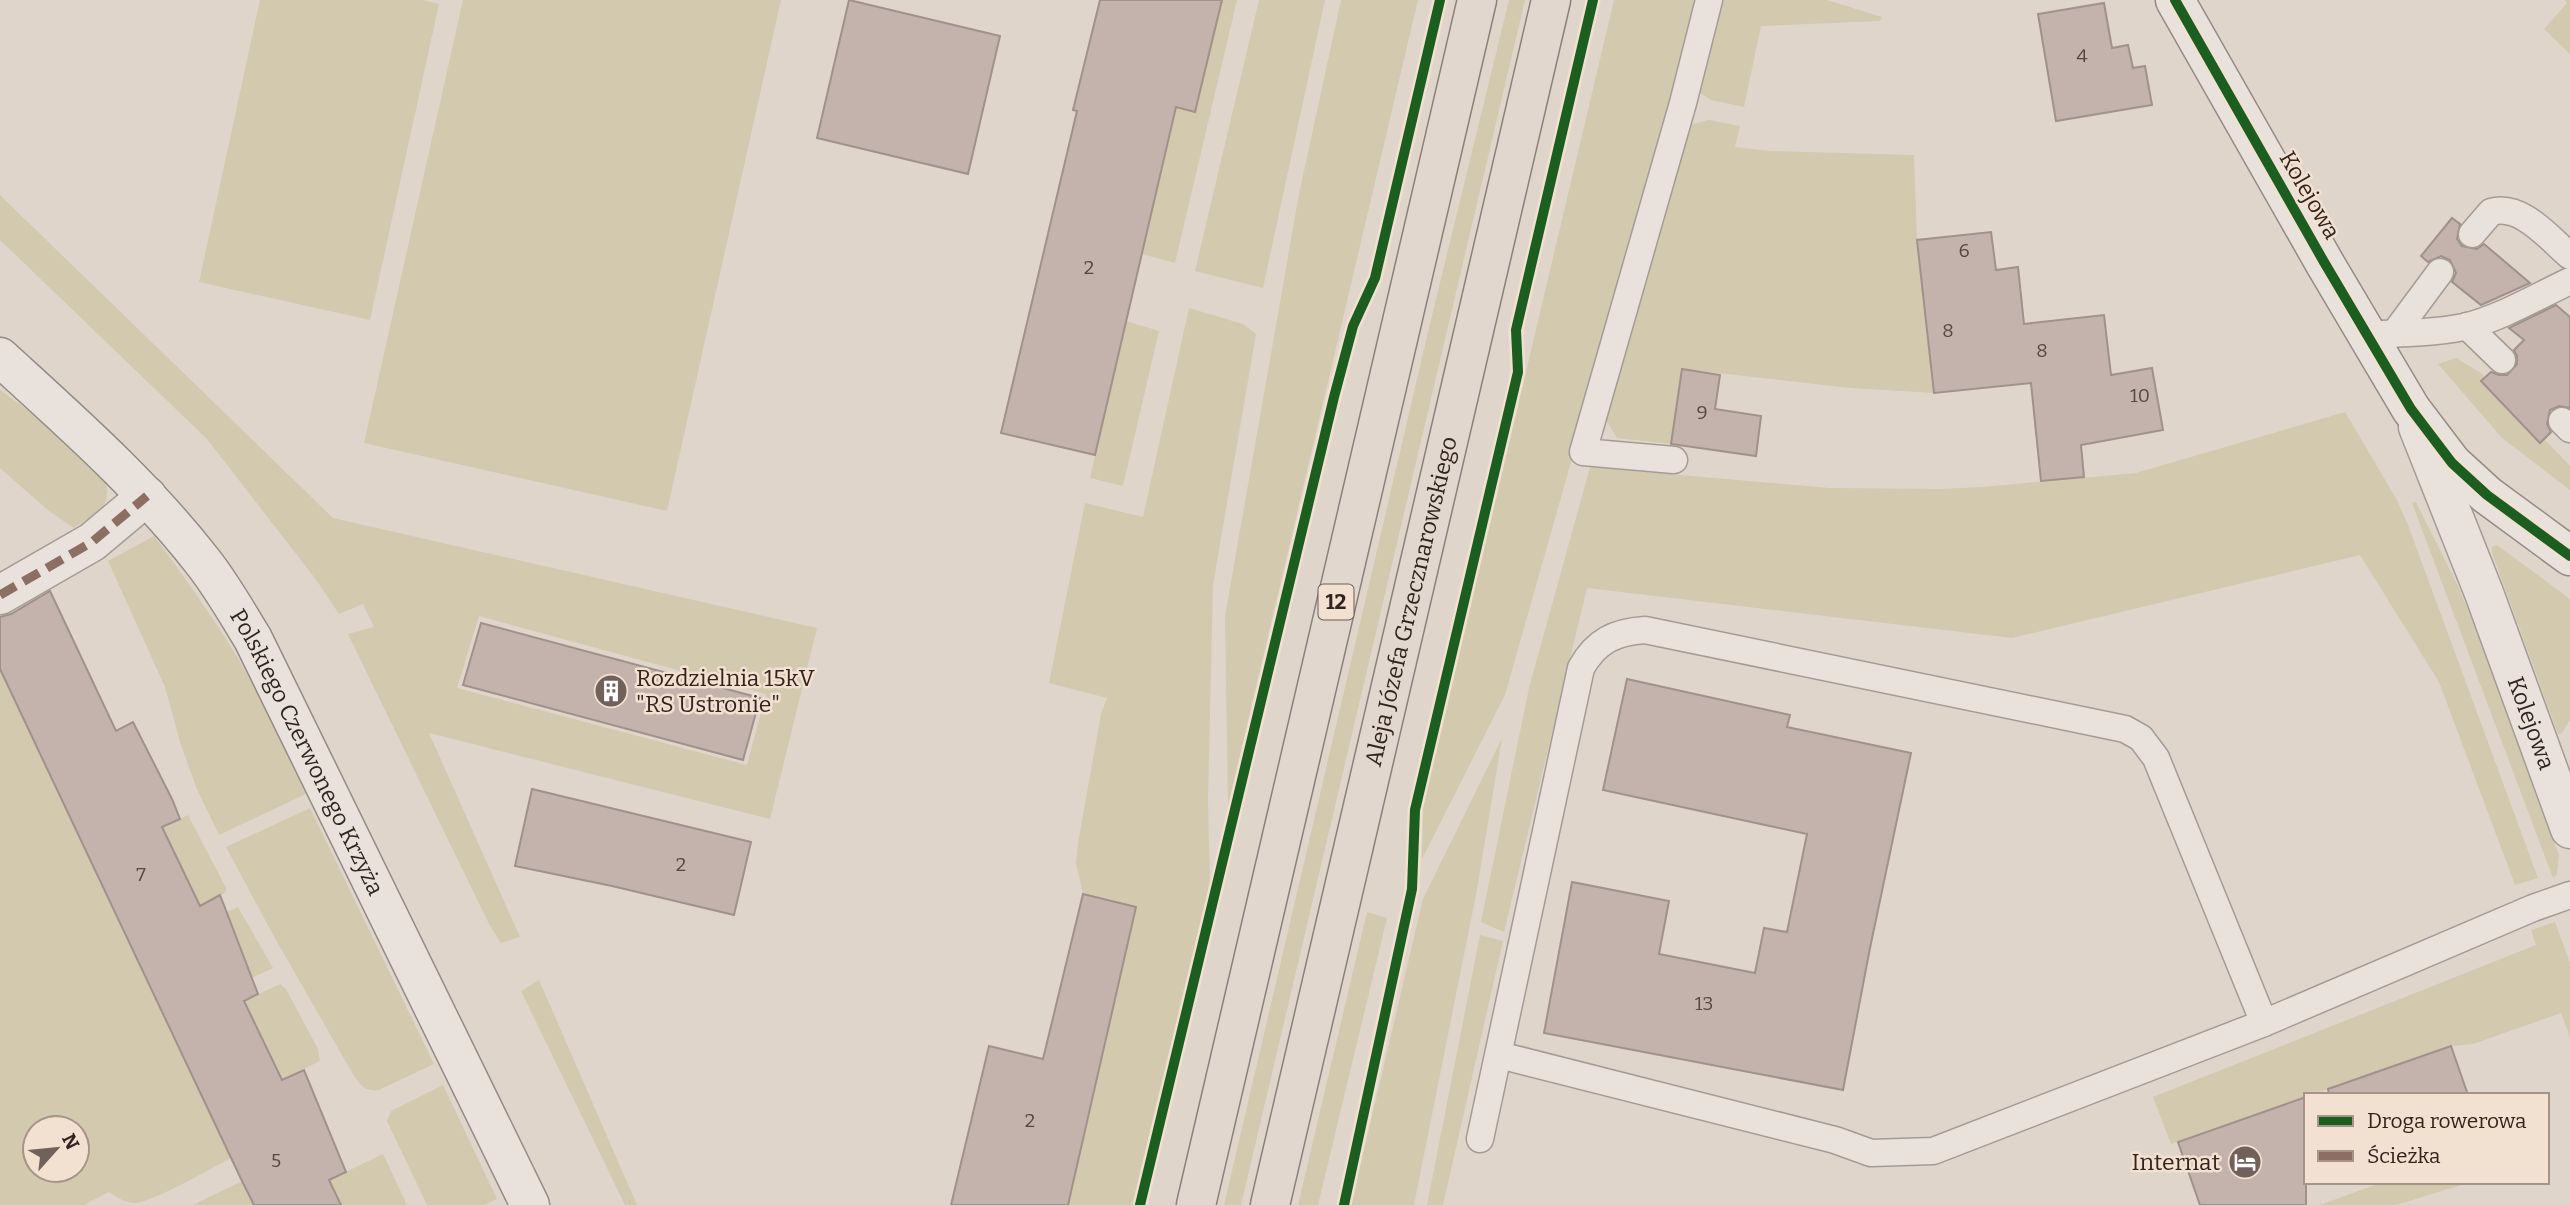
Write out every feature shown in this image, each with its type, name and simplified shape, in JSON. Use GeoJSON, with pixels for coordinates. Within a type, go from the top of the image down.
{"type":"FeatureCollection","features":[{"type":"Feature","properties":{"kind":"main road","name":"12"},"geometry":{"type":"LineString","coordinates":[[1196,1205],[1477,0]]}},
{"type":"Feature","properties":{"kind":"main road","name":"Aleja Józefa Grzecznarowskiego"},"geometry":{"type":"LineString","coordinates":[[1270,1205],[1551,0]]}},
{"type":"Feature","properties":{"kind":"street","name":"Kolejowa"},"geometry":{"type":"LineString","coordinates":[[2175,0],[2380,334],[2484,593],[2567,820]]}},
{"type":"Feature","properties":{"kind":"street","name":"Polskiego Czerwonego Krzyża"},"geometry":{"type":"LineString","coordinates":[[0,357],[89,437],[147,496],[204,564],[254,639],[530,1205]]}},
{"type":"Feature","properties":{"kind":"street"},"geometry":{"type":"LineString","coordinates":[[2410,409],[2452,463],[2487,495],[2570,556]]}},
{"type":"Feature","properties":{"kind":"street"},"geometry":{"type":"LineString","coordinates":[[0,595],[92,542],[147,496]]}},
{"type":"Feature","properties":{"kind":"street","name":"Kolejowa"},"geometry":{"type":"LineString","coordinates":[[2567,820],[2560,782],[2570,753]]}},
{"type":"Feature","properties":{"kind":"lane"},"geometry":{"type":"LineString","coordinates":[[1674,460],[1583,452],[1683,103],[1709,0]]}},
{"type":"Feature","properties":{"kind":"lane"},"geometry":{"type":"LineString","coordinates":[[2472,234],[2491,212],[2508,210],[2520,215],[2570,256]]}},
{"type":"Feature","properties":{"kind":"lane"},"geometry":{"type":"LineString","coordinates":[[2380,334],[2440,272]]}},
{"type":"Feature","properties":{"kind":"lane"},"geometry":{"type":"LineString","coordinates":[[2380,334],[2467,326],[2570,281]]}},
{"type":"Feature","properties":{"kind":"lane"},"geometry":{"type":"LineString","coordinates":[[2467,326],[2502,360]]}},
{"type":"Feature","properties":{"kind":"lane"},"geometry":{"type":"LineString","coordinates":[[1480,1139],[1581,668],[1590,652],[1623,632],[1645,630],[2125,729],[2141,738],[2156,758],[2264,1023]]}},
{"type":"Feature","properties":{"kind":"lane"},"geometry":{"type":"LineString","coordinates":[[1499,1055],[1835,1140],[1871,1153],[1933,1151],[2264,1023],[2532,908],[2570,895]]}},
{"type":"Feature","properties":{"kind":"shaded area"},"geometry":{"type":"Polygon","coordinates":[[[260,0],[423,0],[439,4],[370,320],[199,282],[260,0]]]}},
{"type":"Feature","properties":{"kind":"shaded area"},"geometry":{"type":"Polygon","coordinates":[[[463,0],[781,0],[667,511],[364,443],[463,0]]]}},
{"type":"Feature","properties":{"kind":"shaded area"},"geometry":{"type":"Polygon","coordinates":[[[1222,0],[1237,0],[1175,263],[1142,254],[1176,107],[1195,111],[1222,0]]]}},
{"type":"Feature","properties":{"kind":"shaded area"},"geometry":{"type":"Polygon","coordinates":[[[1259,0],[1325,0],[1263,288],[1195,271],[1259,0]]]}},
{"type":"Feature","properties":{"kind":"shaded area"},"geometry":{"type":"Polygon","coordinates":[[[1341,0],[1418,0],[1228,806],[1225,616],[1299,194],[1341,0]]]}},
{"type":"Feature","properties":{"kind":"shaded area"},"geometry":{"type":"Polygon","coordinates":[[[1509,0],[1525,0],[1241,1205],[1224,1205],[1428,332],[1509,0]]]}},
{"type":"Feature","properties":{"kind":"shaded area"},"geometry":{"type":"Polygon","coordinates":[[[1614,0],[1702,0],[1505,695],[1422,859],[1423,807],[1614,0]]]}},
{"type":"Feature","properties":{"kind":"shaded area"},"geometry":{"type":"Polygon","coordinates":[[[1724,0],[1827,0],[1882,17],[1880,21],[1761,26],[1744,107],[1711,100],[1697,91],[1724,0]]]}},
{"type":"Feature","properties":{"kind":"shaded area"},"geometry":{"type":"Polygon","coordinates":[[[2564,0],[2570,0],[2570,54],[2544,29],[2567,3],[2564,0]]]}},
{"type":"Feature","properties":{"kind":"shaded area"},"geometry":{"type":"Polygon","coordinates":[[[1709,120],[1740,126],[1735,147],[1771,151],[1914,155],[1917,240],[1934,393],[1850,388],[1682,369],[1671,444],[1617,438],[1606,420],[1684,130],[1689,125],[1709,120]]]}},
{"type":"Feature","properties":{"kind":"shaded area"},"geometry":{"type":"Polygon","coordinates":[[[0,195],[333,518],[817,628],[770,819],[429,733],[520,937],[501,943],[489,924],[348,634],[374,627],[363,604],[339,614],[317,581],[207,439],[0,240],[0,195]],[[479,616],[457,688],[747,765],[766,694],[479,616]]]}},
{"type":"Feature","properties":{"kind":"shaded area"},"geometry":{"type":"Polygon","coordinates":[[[1189,308],[1243,324],[1256,334],[1213,585],[1208,799],[1210,885],[1135,1205],[1068,1205],[1099,1073],[1045,1060],[1083,894],[1076,863],[1078,843],[1101,714],[1107,698],[1049,683],[1085,503],[1143,517],[1189,308]]]}},
{"type":"Feature","properties":{"kind":"shaded area"},"geometry":{"type":"Polygon","coordinates":[[[1126,321],[1159,331],[1123,486],[1090,478],[1126,321]]]}},
{"type":"Feature","properties":{"kind":"shaded area"},"geometry":{"type":"Polygon","coordinates":[[[2456,358],[2481,373],[2570,466],[2570,490],[2502,438],[2438,364],[2456,358]]]}},
{"type":"Feature","properties":{"kind":"shaded area"},"geometry":{"type":"Polygon","coordinates":[[[0,390],[51,427],[106,483],[107,493],[103,506],[74,528],[49,511],[0,468],[0,390]]]}},
{"type":"Feature","properties":{"kind":"shaded area"},"geometry":{"type":"Polygon","coordinates":[[[2345,412],[2397,500],[2408,525],[2538,878],[2515,885],[2439,682],[2360,555],[2012,638],[1587,588],[1504,932],[1481,922],[1529,688],[1590,467],[1829,488],[1983,487],[2136,473],[2345,412]]]}},
{"type":"Feature","properties":{"kind":"shaded area"},"geometry":{"type":"Polygon","coordinates":[[[2416,502],[2477,631],[2559,855],[2557,874],[2553,878],[2412,503],[2416,502]]]}},
{"type":"Feature","properties":{"kind":"shaded area"},"geometry":{"type":"Polygon","coordinates":[[[154,536],[239,660],[306,794],[219,835],[196,787],[165,687],[108,561],[154,536]]]}},
{"type":"Feature","properties":{"kind":"shaded area"},"geometry":{"type":"Polygon","coordinates":[[[2497,545],[2570,599],[2570,720],[2562,733],[2558,734],[2492,553],[2492,547],[2497,545]]]}},
{"type":"Feature","properties":{"kind":"shaded area"},"geometry":{"type":"Polygon","coordinates":[[[0,669],[231,1158],[144,1201],[124,1201],[109,1192],[84,1205],[0,1205],[0,669]]]}},
{"type":"Feature","properties":{"kind":"shaded area"},"geometry":{"type":"Polygon","coordinates":[[[1502,738],[1476,895],[1414,1205],[1351,1205],[1423,899],[1502,738]]]}},
{"type":"Feature","properties":{"kind":"shaded area"},"geometry":{"type":"Polygon","coordinates":[[[310,808],[434,1064],[379,1090],[364,1088],[354,1076],[226,847],[310,808]]]}},
{"type":"Feature","properties":{"kind":"shaded area"},"geometry":{"type":"Polygon","coordinates":[[[188,815],[226,888],[225,893],[200,906],[162,827],[188,815]]]}},
{"type":"Feature","properties":{"kind":"shaded area"},"geometry":{"type":"Polygon","coordinates":[[[238,907],[273,968],[237,985],[207,921],[238,907]]]}},
{"type":"Feature","properties":{"kind":"shaded area"},"geometry":{"type":"Polygon","coordinates":[[[1367,912],[1387,918],[1318,1205],[1298,1205],[1367,912]]]}},
{"type":"Feature","properties":{"kind":"shaded area"},"geometry":{"type":"Polygon","coordinates":[[[2555,922],[2570,963],[2570,1037],[2561,1013],[2473,1044],[2451,1046],[2317,1093],[2304,1093],[2304,1097],[2171,1144],[2153,1097],[2536,945],[2531,930],[2555,922]]]}},
{"type":"Feature","properties":{"kind":"shaded area"},"geometry":{"type":"Polygon","coordinates":[[[1480,935],[1503,941],[1443,1205],[1427,1205],[1480,935]]]}},
{"type":"Feature","properties":{"kind":"shaded area"},"geometry":{"type":"Polygon","coordinates":[[[539,980],[637,1205],[625,1205],[521,991],[539,980]]]}},
{"type":"Feature","properties":{"kind":"shaded area"},"geometry":{"type":"Polygon","coordinates":[[[280,984],[286,989],[318,1049],[320,1061],[282,1080],[244,1001],[280,984]]]}},
{"type":"Feature","properties":{"kind":"shaded area"},"geometry":{"type":"Polygon","coordinates":[[[443,1085],[497,1199],[484,1205],[427,1205],[387,1121],[391,1111],[443,1085]]]}},
{"type":"Feature","properties":{"kind":"shaded area"},"geometry":{"type":"Polygon","coordinates":[[[383,1154],[407,1205],[341,1205],[329,1180],[383,1154]]]}},
{"type":"Feature","properties":{"kind":"shaded area"},"geometry":{"type":"Polygon","coordinates":[[[242,1181],[254,1205],[193,1205],[242,1181]]]}},
{"type":"Feature","properties":{"kind":"shaded area"},"geometry":{"type":"Polygon","coordinates":[[[2378,1184],[2464,1184],[2396,1205],[2320,1205],[2378,1184]]]}},
{"type":"Feature","properties":{"kind":"building"},"geometry":{"type":"Polygon","coordinates":[[[849,0],[1000,36],[968,174],[817,138],[849,0]]]}},
{"type":"Feature","properties":{"kind":"building"},"geometry":{"type":"Polygon","coordinates":[[[1100,0],[1222,0],[1195,112],[1176,107],[1095,455],[1001,433],[1077,111],[1073,110],[1100,0]]]}},
{"type":"Feature","properties":{"kind":"building"},"geometry":{"type":"Polygon","coordinates":[[[2104,3],[2112,48],[2128,45],[2133,68],[2145,66],[2152,105],[2056,121],[2038,14],[2104,3]]]}},
{"type":"Feature","properties":{"kind":"building"},"geometry":{"type":"Polygon","coordinates":[[[2452,218],[2460,224],[2457,239],[2462,246],[2477,249],[2484,244],[2530,283],[2481,305],[2452,282],[2456,273],[2450,260],[2441,256],[2428,262],[2421,256],[2452,218]]]}},
{"type":"Feature","properties":{"kind":"building"},"geometry":{"type":"Polygon","coordinates":[[[1991,232],[1996,270],[2018,267],[2024,324],[2104,315],[2111,375],[2152,368],[2163,430],[2081,445],[2084,477],[2041,481],[2031,383],[1934,393],[1917,240],[1991,232]]]}},
{"type":"Feature","properties":{"kind":"building"},"geometry":{"type":"Polygon","coordinates":[[[2556,305],[2570,317],[2570,408],[2559,406],[2550,410],[2547,424],[2551,432],[2540,443],[2481,381],[2491,372],[2507,375],[2517,364],[2514,350],[2524,340],[2509,328],[2556,305]]]}},
{"type":"Feature","properties":{"kind":"building"},"geometry":{"type":"Polygon","coordinates":[[[1682,369],[1720,375],[1715,409],[1761,416],[1756,456],[1671,444],[1682,369]]]}},
{"type":"Feature","properties":{"kind":"building"},"geometry":{"type":"Polygon","coordinates":[[[50,591],[116,731],[133,722],[172,799],[180,819],[162,827],[200,906],[220,895],[258,994],[244,1001],[282,1080],[304,1070],[346,1172],[329,1180],[341,1205],[254,1205],[242,1181],[0,669],[0,617],[11,614],[50,591]]]}},
{"type":"Feature","properties":{"kind":"building","name":"Rozdzielnia 15kV \"RS Ustronie\""},"geometry":{"type":"Polygon","coordinates":[[[481,623],[760,698],[743,760],[463,685],[481,623]]]}},
{"type":"Feature","properties":{"kind":"building"},"geometry":{"type":"Polygon","coordinates":[[[1627,679],[1790,715],[1787,727],[1911,753],[1843,1090],[1544,1033],[1572,882],[1669,901],[1659,954],[1755,973],[1764,928],[1787,932],[1807,834],[1603,790],[1627,679]]]}},
{"type":"Feature","properties":{"kind":"building"},"geometry":{"type":"Polygon","coordinates":[[[532,789],[751,842],[734,915],[515,866],[532,789]]]}},
{"type":"Feature","properties":{"kind":"building"},"geometry":{"type":"Polygon","coordinates":[[[1083,894],[1136,907],[1068,1205],[951,1205],[989,1046],[1043,1059],[1083,894]]]}},
{"type":"Feature","properties":{"kind":"building"},"geometry":{"type":"Polygon","coordinates":[[[2451,1046],[2467,1093],[2329,1093],[2328,1089],[2451,1046]]]}},
{"type":"Feature","properties":{"kind":"building","name":"Internat"},"geometry":{"type":"Polygon","coordinates":[[[2304,1098],[2306,1205],[2200,1205],[2178,1142],[2304,1098]]]}},
{"type":"Feature","properties":{"kind":"marked path"},"geometry":{"type":"LineString","coordinates":[[0,595],[92,542],[147,496]]}},
{"type":"Feature","properties":{"kind":"cycle path"},"geometry":{"type":"LineString","coordinates":[[1140,1205],[1334,397],[1353,326],[1375,278],[1440,0]]}},
{"type":"Feature","properties":{"kind":"cycle path"},"geometry":{"type":"LineString","coordinates":[[1344,1205],[1412,889],[1415,810],[1518,372],[1516,330],[1593,0]]}},
{"type":"Feature","properties":{"kind":"cycle path"},"geometry":{"type":"LineString","coordinates":[[2175,0],[2411,409],[2452,463],[2487,495],[2570,556]]}},
{"type":"Feature","properties":{"kind":"place","name":"Rozdzielnia 15kV \"RS Ustronie\""},"geometry":{"type":"Point","coordinates":[611,691]}},
{"type":"Feature","properties":{"kind":"place","name":"Internat"},"geometry":{"type":"Point","coordinates":[2245,1162]}}]}
